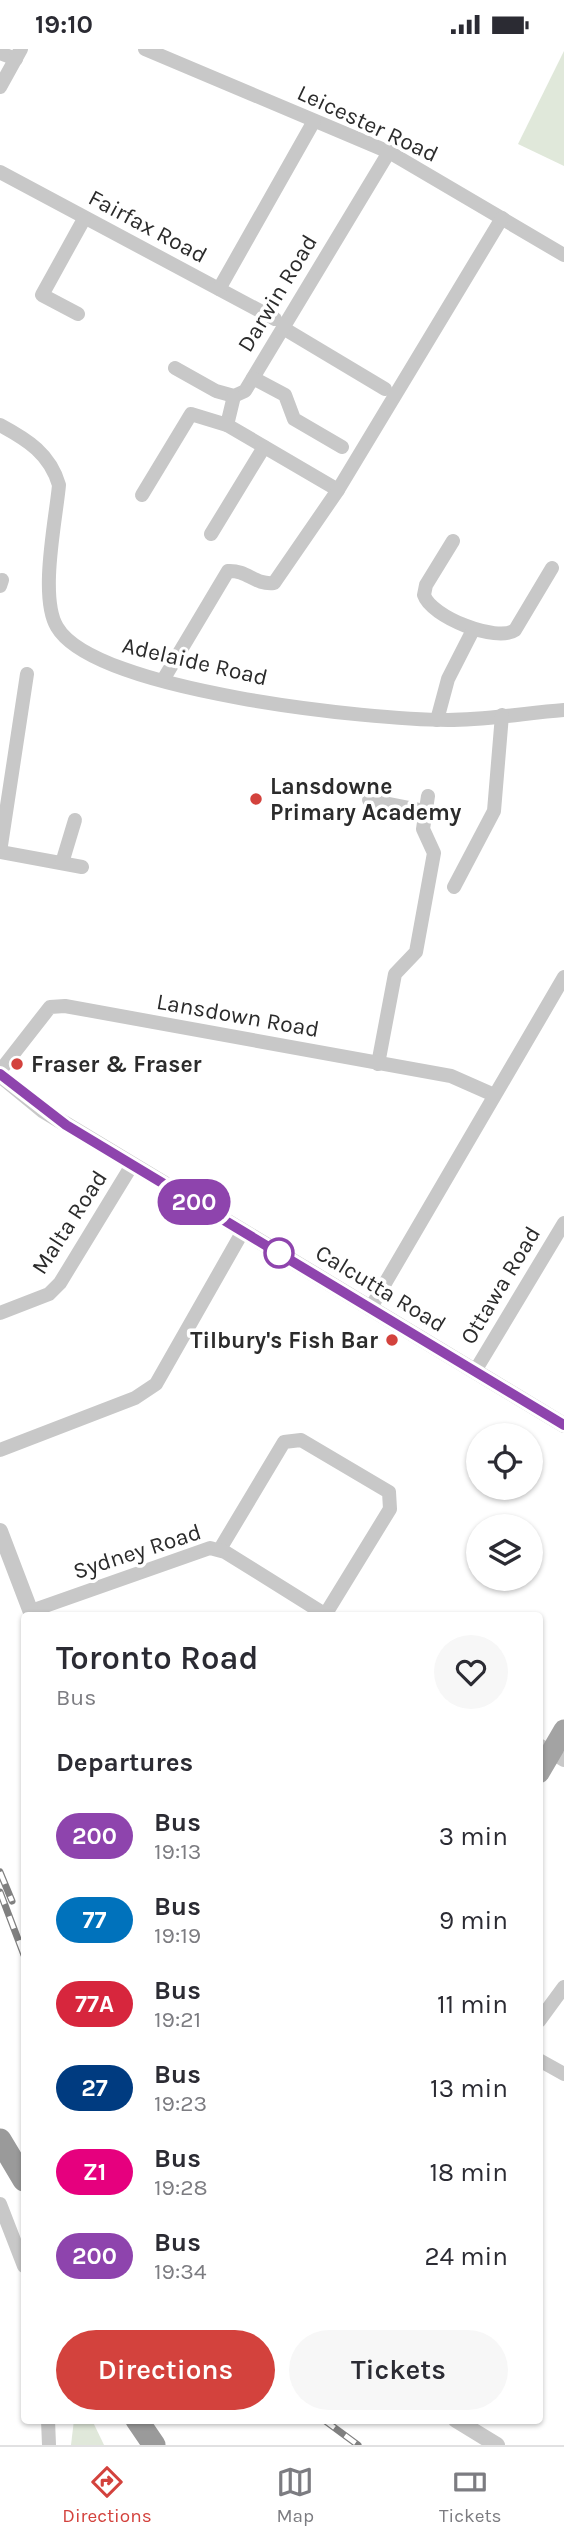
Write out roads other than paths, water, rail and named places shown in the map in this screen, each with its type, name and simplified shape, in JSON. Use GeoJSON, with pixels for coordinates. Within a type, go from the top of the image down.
{"type":"FeatureCollection","features":[{"type":"Feature","properties":{"kind":"highway"},"geometry":{"type":"LineString","coordinates":[[0,2140],[21,2175]]}},
{"type":"Feature","properties":{"kind":"highway"},"geometry":{"type":"LineString","coordinates":[[140,2424],[153,2445]]}},
{"type":"Feature","properties":{"kind":"main road"},"geometry":{"type":"LineString","coordinates":[[551,1752],[564,1730]]}},
{"type":"Feature","properties":{"kind":"street","name":"Leicester Road"},"geometry":{"type":"LineString","coordinates":[[145,49],[389,152],[564,255]]}},
{"type":"Feature","properties":{"kind":"street"},"geometry":{"type":"LineString","coordinates":[[0,53],[19,54],[0,87]]}},
{"type":"Feature","properties":{"kind":"street"},"geometry":{"type":"LineString","coordinates":[[219,289],[314,121]]}},
{"type":"Feature","properties":{"kind":"street","name":"Darwin Road"},"geometry":{"type":"LineString","coordinates":[[234,396],[245,391],[279,323],[389,152]]}},
{"type":"Feature","properties":{"kind":"street","name":"Fairfax Road"},"geometry":{"type":"LineString","coordinates":[[0,172],[219,289],[385,389]]}},
{"type":"Feature","properties":{"kind":"street"},"geometry":{"type":"LineString","coordinates":[[163,680],[228,571],[239,570],[262,584],[274,583],[338,490],[502,218]]}},
{"type":"Feature","properties":{"kind":"street"},"geometry":{"type":"LineString","coordinates":[[78,314],[41,295],[84,219]]}},
{"type":"Feature","properties":{"kind":"street"},"geometry":{"type":"LineString","coordinates":[[176,367],[216,391],[234,396],[227,425]]}},
{"type":"Feature","properties":{"kind":"street"},"geometry":{"type":"LineString","coordinates":[[253,378],[285,395],[294,419],[342,447]]}},
{"type":"Feature","properties":{"kind":"street"},"geometry":{"type":"LineString","coordinates":[[142,495],[191,414],[227,425],[338,490]]}},
{"type":"Feature","properties":{"kind":"street","name":"Adelaide Road"},"geometry":{"type":"LineString","coordinates":[[0,425],[44,454],[54,468],[59,485],[50,579],[51,607],[57,628],[79,648],[108,664],[163,680],[315,711],[437,720],[564,710]]}},
{"type":"Feature","properties":{"kind":"street"},"geometry":{"type":"LineString","coordinates":[[211,534],[264,447]]}},
{"type":"Feature","properties":{"kind":"street"},"geometry":{"type":"LineString","coordinates":[[453,541],[426,585],[424,595],[437,610],[473,629],[504,634],[515,631],[552,568]]}},
{"type":"Feature","properties":{"kind":"street"},"geometry":{"type":"LineString","coordinates":[[437,720],[448,679],[473,629]]}},
{"type":"Feature","properties":{"kind":"street"},"geometry":{"type":"LineString","coordinates":[[27,674],[0,852],[82,867]]}},
{"type":"Feature","properties":{"kind":"street"},"geometry":{"type":"LineString","coordinates":[[454,887],[494,811],[502,715]]}},
{"type":"Feature","properties":{"kind":"street"},"geometry":{"type":"LineString","coordinates":[[378,1064],[395,974],[416,951],[434,853],[423,829],[428,796]]}},
{"type":"Feature","properties":{"kind":"street"},"geometry":{"type":"LineString","coordinates":[[369,800],[425,811]]}},
{"type":"Feature","properties":{"kind":"street"},"geometry":{"type":"LineString","coordinates":[[62,863],[75,820]]}},
{"type":"Feature","properties":{"kind":"street"},"geometry":{"type":"LineString","coordinates":[[370,1308],[564,977]]}},
{"type":"Feature","properties":{"kind":"street","name":"Lansdown Road"},"geometry":{"type":"LineString","coordinates":[[0,1072],[50,1006],[65,1006],[452,1076],[494,1095]]}},
{"type":"Feature","properties":{"kind":"street","name":"Calcutta Road"},"geometry":{"type":"LineString","coordinates":[[0,1072],[44,1111],[564,1425]]}},
{"type":"Feature","properties":{"kind":"street","name":"Malta Road"},"geometry":{"type":"LineString","coordinates":[[0,1313],[50,1294],[60,1283],[132,1165]]}},
{"type":"Feature","properties":{"kind":"street","name":"Ottawa Road"},"geometry":{"type":"LineString","coordinates":[[475,1371],[564,1223]]}},
{"type":"Feature","properties":{"kind":"street"},"geometry":{"type":"LineString","coordinates":[[0,1450],[135,1398],[156,1384],[243,1231]]}},
{"type":"Feature","properties":{"kind":"street"},"geometry":{"type":"LineString","coordinates":[[220,1549],[284,1442],[301,1440],[389,1492],[390,1509],[327,1612]]}},
{"type":"Feature","properties":{"kind":"street"},"geometry":{"type":"LineString","coordinates":[[0,1531],[32,1612]]}},
{"type":"Feature","properties":{"kind":"street","name":"Sydney Road"},"geometry":{"type":"LineString","coordinates":[[35,1612],[210,1548],[220,1549],[320,1612]]}},
{"type":"Feature","properties":{"kind":"street"},"geometry":{"type":"LineString","coordinates":[[543,2016],[564,1987]]}},
{"type":"Feature","properties":{"kind":"street"},"geometry":{"type":"LineString","coordinates":[[543,2062],[564,2074]]}},
{"type":"Feature","properties":{"kind":"street"},"geometry":{"type":"LineString","coordinates":[[0,2204],[21,2258]]}},
{"type":"Feature","properties":{"kind":"street"},"geometry":{"type":"LineString","coordinates":[[48,2424],[49,2445]]}},
{"type":"Feature","properties":{"kind":"street"},"geometry":{"type":"LineString","coordinates":[[463,2424],[497,2445]]}},
{"type":"Feature","properties":{"kind":"railway"},"geometry":{"type":"LineString","coordinates":[[0,1872],[12,1901]]}},
{"type":"Feature","properties":{"kind":"railway"},"geometry":{"type":"LineString","coordinates":[[0,1892],[21,1947]]}},
{"type":"Feature","properties":{"kind":"railway"},"geometry":{"type":"LineString","coordinates":[[329,2424],[358,2445]]}},
{"type":"Feature","properties":{"kind":"place","name":"Lansdowne Primary Academy"},"geometry":{"type":"Point","coordinates":[256,799]}},
{"type":"Feature","properties":{"kind":"place","name":"Fraser & Fraser"},"geometry":{"type":"Point","coordinates":[17,1064]}},
{"type":"Feature","properties":{"kind":"place","name":"Tilbury's Fish Bar"},"geometry":{"type":"Point","coordinates":[392,1340]}}]}
